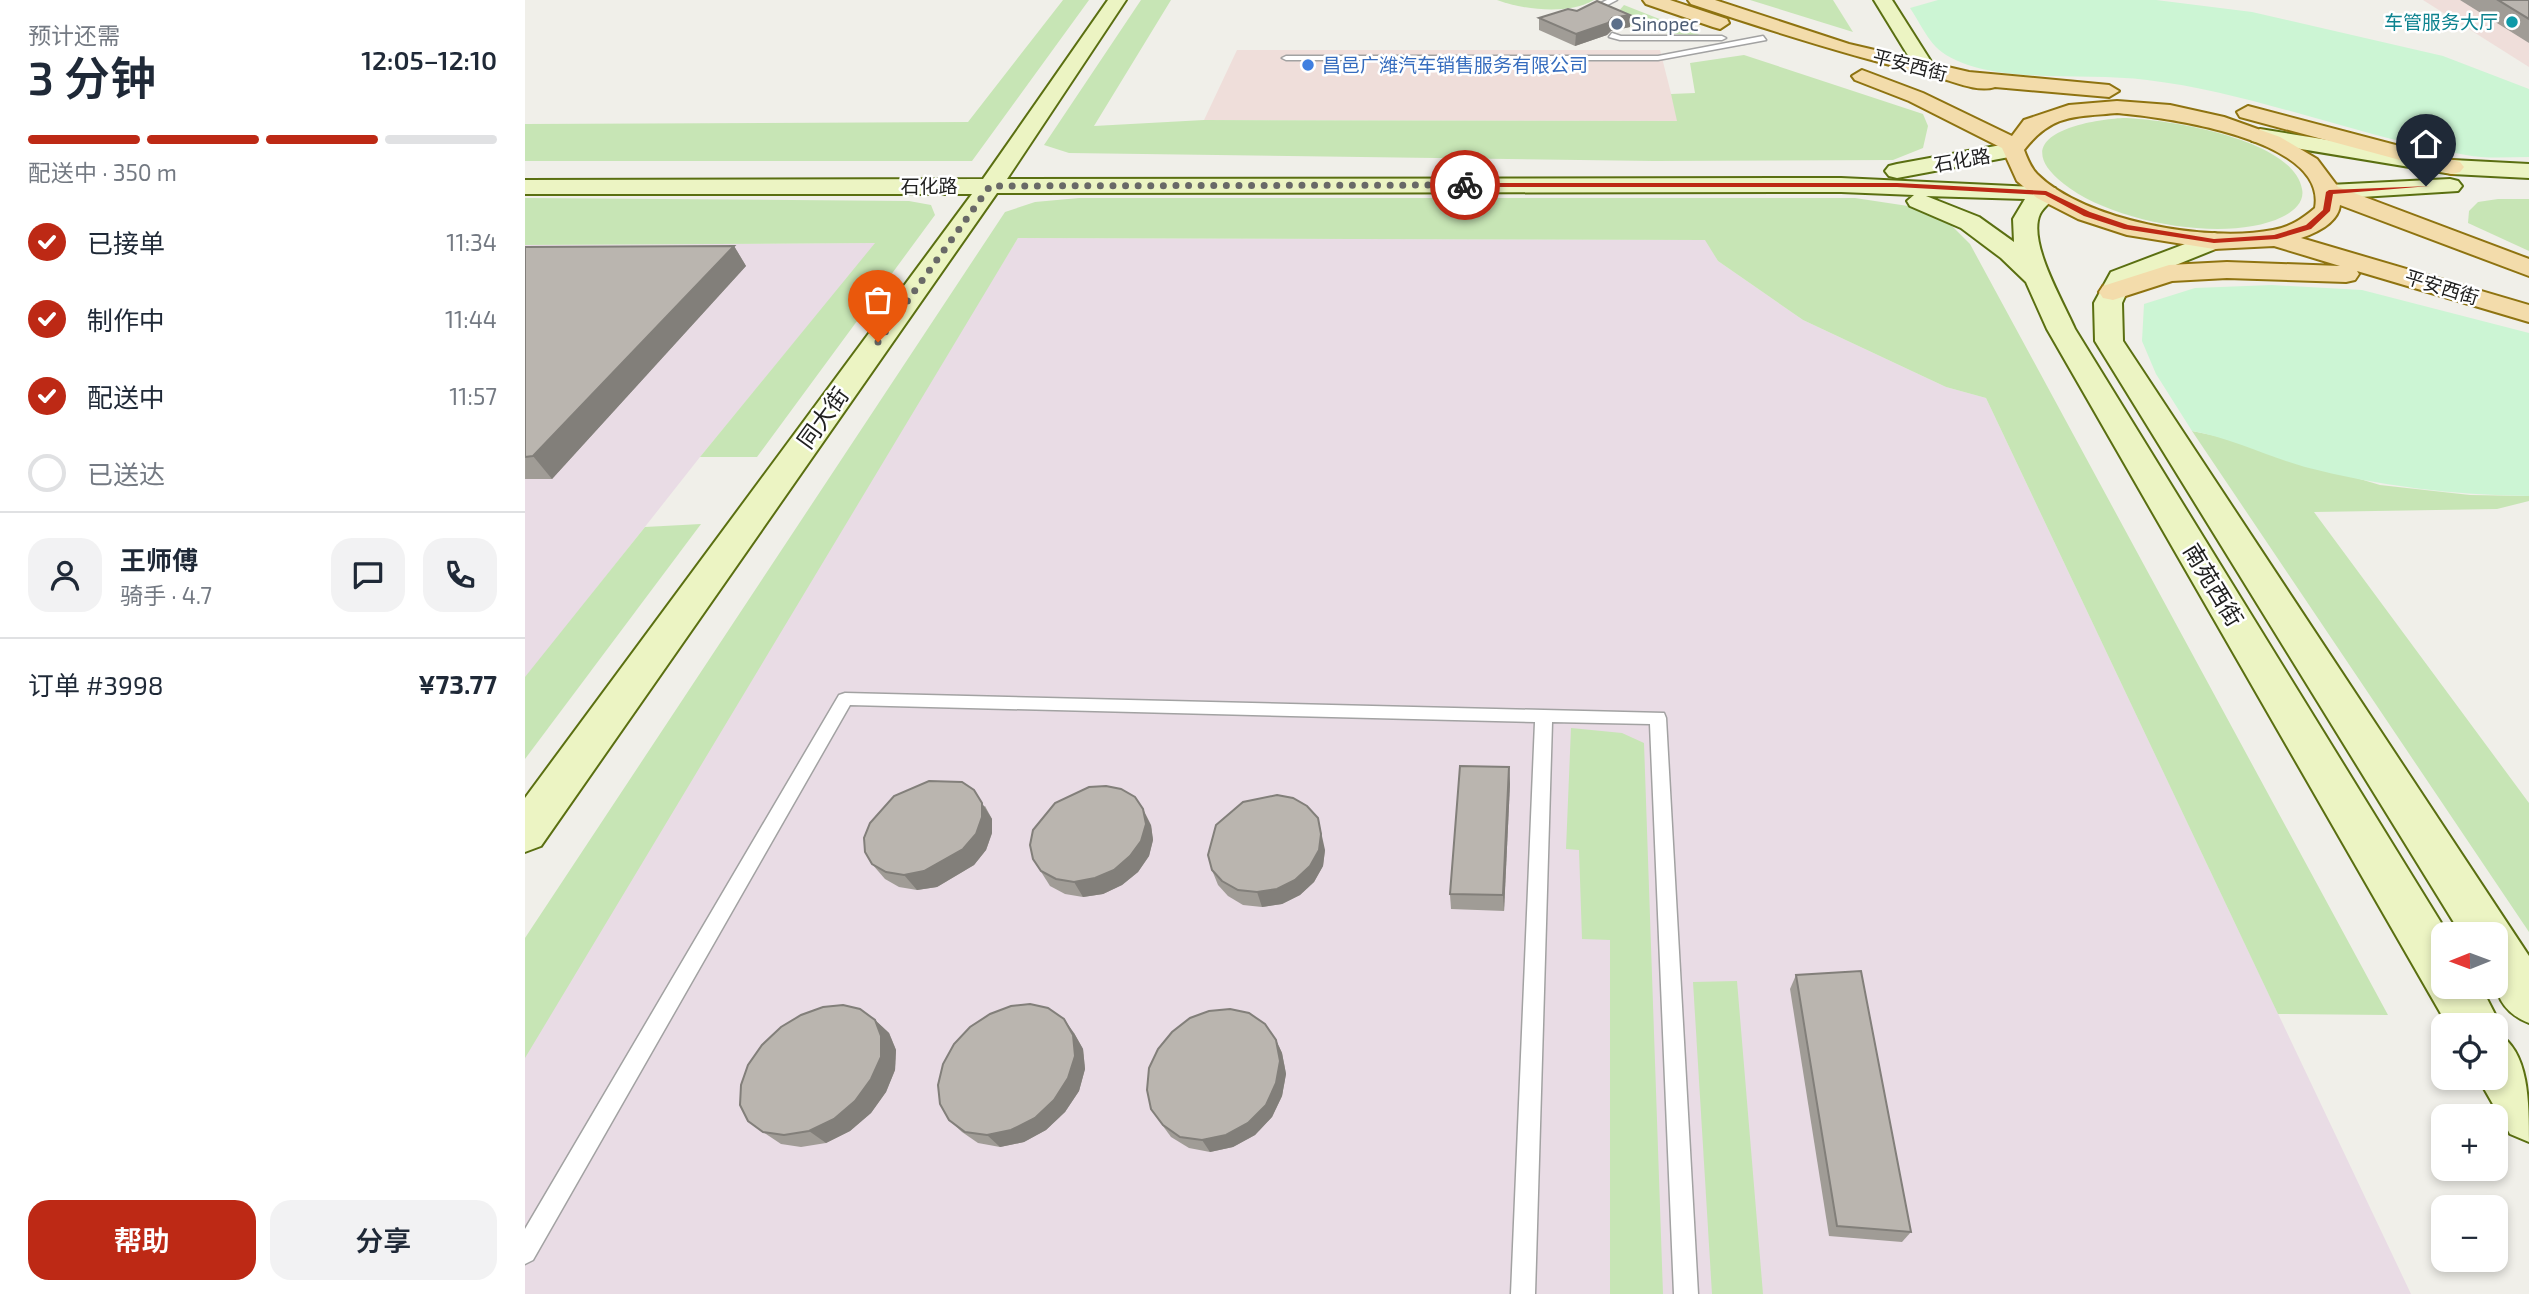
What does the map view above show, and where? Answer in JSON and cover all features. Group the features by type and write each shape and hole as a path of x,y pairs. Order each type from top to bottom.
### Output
{"main road":[{"name":"同大街","path":"525,833 994,179 1117,0"},
{"name":"平安西街","path":"1652,0 1763,38 1916,96 2013,148"},
{"name":"平安西街","path":"1697,0 1843,48 1927,71 2130,107"},
{"path":"1884,0 1927,71"},
{"path":"1962,78 2115,92 2217,106 2269,117 2452,167"},
{"path":"2329,192 2327,211 2308,227 2274,237 2214,241 2127,227 2087,214 2046,193 2025,176 2013,148 2025,128 2050,115 2086,108 2130,107 2174,112 2219,122 2260,136 2293,153 2309,166 2329,192 2529,268"},
{"path":"2260,136 2452,167 2529,171"},
{"name":"石化路","path":"525,187 994,179 1876,172 1906,170 2013,148"},
{"name":"石化路","path":"525,173 1841,185 2046,193"},
{"path":"1841,185 1901,196 1966,218 1993,237 2043,283"},
{"path":"2329,192 2473,185 2529,186"},
{"name":"南苑西街","path":"2046,193 2031,207 2025,224 2030,251 2061,329 2431,950"},
{"name":"平安西街","path":"2274,237 2529,314"},
{"path":"2113,292 2120,278 2214,241"},
{"path":"2113,292 2169,273 2227,270 2382,276 2450,289"},
{"name":"南苑西街","path":"2113,292 2108,303 2109,341 2479,922"},
{"path":"2508,967 2529,999"},
{"path":"2508,1080 2529,1115"}],"lane":[{"path":"1582,14 1613,0"},
{"path":"1612,35 1620,38 1763,38"},
{"path":"1286,58 1658,58 1763,38"},
{"path":"525,1252 845,699 1658,718 1686,1294"},
{"path":"1523,1294 1544,715"}],"shaded area":[{"path":"2423,0 2529,0 2529,67"},
{"path":"1237,50 1660,50 1678,121 1204,120"},
{"path":"1018,238 1706,240 1718,261 1803,320 1946,387 1986,398 2411,1294 525,1294 525,1034"},
{"path":"876,243 700,457 525,679 525,245"}],"green space":[{"path":"1063,0 1089,0 972,161 525,161 525,124 968,122"},
{"path":"1141,0 1171,0 1094,126 1204,120 1677,121 1671,94 1695,93 1690,63 1744,55 1923,114 1928,126 1923,148 1893,160 1654,161 1069,153 1044,145"},
{"path":"1497,0 1594,0 1572,8 1546,9"},
{"path":"1750,0 1833,0 1853,32"},
{"path":"1938,0 2156,0 2252,12 2443,56 2529,89 2529,157 2481,157 2425,147 2188,86 2126,78 2010,74 1968,65 1939,49 1927,36 1910,8"},
{"path":"1624,5 1705,37 1646,31 1612,19"},
{"path":"2123,118 2196,127 2252,144 2276,157 2293,171 2302,189 2302,198 2286,215 2259,225 2231,229 2170,225 2110,209 2064,184 2048,167 2042,154 2046,143 2057,134 2090,122"},
{"path":"525,198 909,201 931,205 935,215 757,457 700,457 875,243 525,245"},
{"path":"1079,198 1855,198 1908,206 1945,219 1970,244 2388,1015 2278,1014 1986,398 1946,387 1803,320 1718,261 1705,240 1018,238 525,1058 525,938 1005,212 1035,202"},
{"path":"2529,199 2529,251 2468,223 2469,211 2478,202"},
{"path":"2272,285 2362,290 2529,333 2529,496 2472,494 2360,479 2305,467 2221,438 2192,431 2156,374 2142,341 2144,304 2195,288"},
{"path":"2192,431 2380,485 2470,495 2529,496 2529,501 2497,509 2314,512 2529,803 2529,932"},
{"path":"701,524 525,759 525,677 645,527"},
{"path":"1571,728 1622,733 1644,743 1663,1294 1610,1294 1610,940 1582,939 1579,850 1566,849"},
{"path":"1737,981 1763,1294 1712,1294 1693,982"}],"building":[{"path":"2498,0 2529,0 2529,19"},
{"path":"1597,1 1630,15 1612,18 1608,23 1576,34 1539,18 1568,9 1577,11"},
{"path":"734,246 533,456 525,457 525,247"},
{"path":"1460,766 1509,767 1503,895 1450,894"},
{"path":"929,781 962,782 974,790 982,803 982,817 976,834 963,849 924,871 904,875 886,872 872,864 865,852 864,838 870,823 894,796"},
{"path":"1089,787 1121,789 1135,797 1143,809 1146,824 1141,841 1130,856 1114,870 1095,878 1074,882 1056,879 1041,871 1033,859 1030,845 1033,830 1055,803"},
{"path":"1277,795 1293,798 1307,806 1318,818 1321,834 1319,850 1310,866 1295,880 1277,889 1257,892 1238,890 1222,881 1212,870 1208,855 1216,825 1243,802"},
{"path":"1861,971 1911,1232 1837,1226 1796,975"},
{"path":"1030,1004 1048,1008 1064,1019 1073,1035 1075,1056 1068,1078 1054,1100 1035,1118 1011,1130 987,1135 965,1132 949,1120 940,1104 938,1085 943,1064 954,1044 970,1027 990,1014 1011,1006"},
{"path":"843,1005 860,1009 875,1020 881,1036 881,1057 871,1079 855,1101 834,1119 809,1131 784,1135 763,1132 748,1121 740,1105 741,1085 748,1065 762,1045 781,1027 801,1015 823,1007"},
{"path":"1230,1009 1249,1013 1265,1024 1276,1040 1280,1061 1276,1083 1266,1105 1248,1123 1226,1135 1202,1140 1180,1137 1163,1125 1151,1109 1147,1090 1149,1068 1158,1049 1172,1032 1190,1018 1209,1011"}],"way so far":[{"path":"878,342 990,186 1465,185"}],"place":[{"name":"车管服务大厅","path":"2512,22"},
{"name":"Sinopec","path":"1617,24"},
{"name":"昌邑广潍汽车销售服务有限公司","path":"1308,65"}],"route":[{"path":"1465,185 1897,185 1975,192 2046,193 2087,214 2127,227 2214,241 2246,241 2274,237 2308,227 2327,211 2329,192 2426,186"}]}
